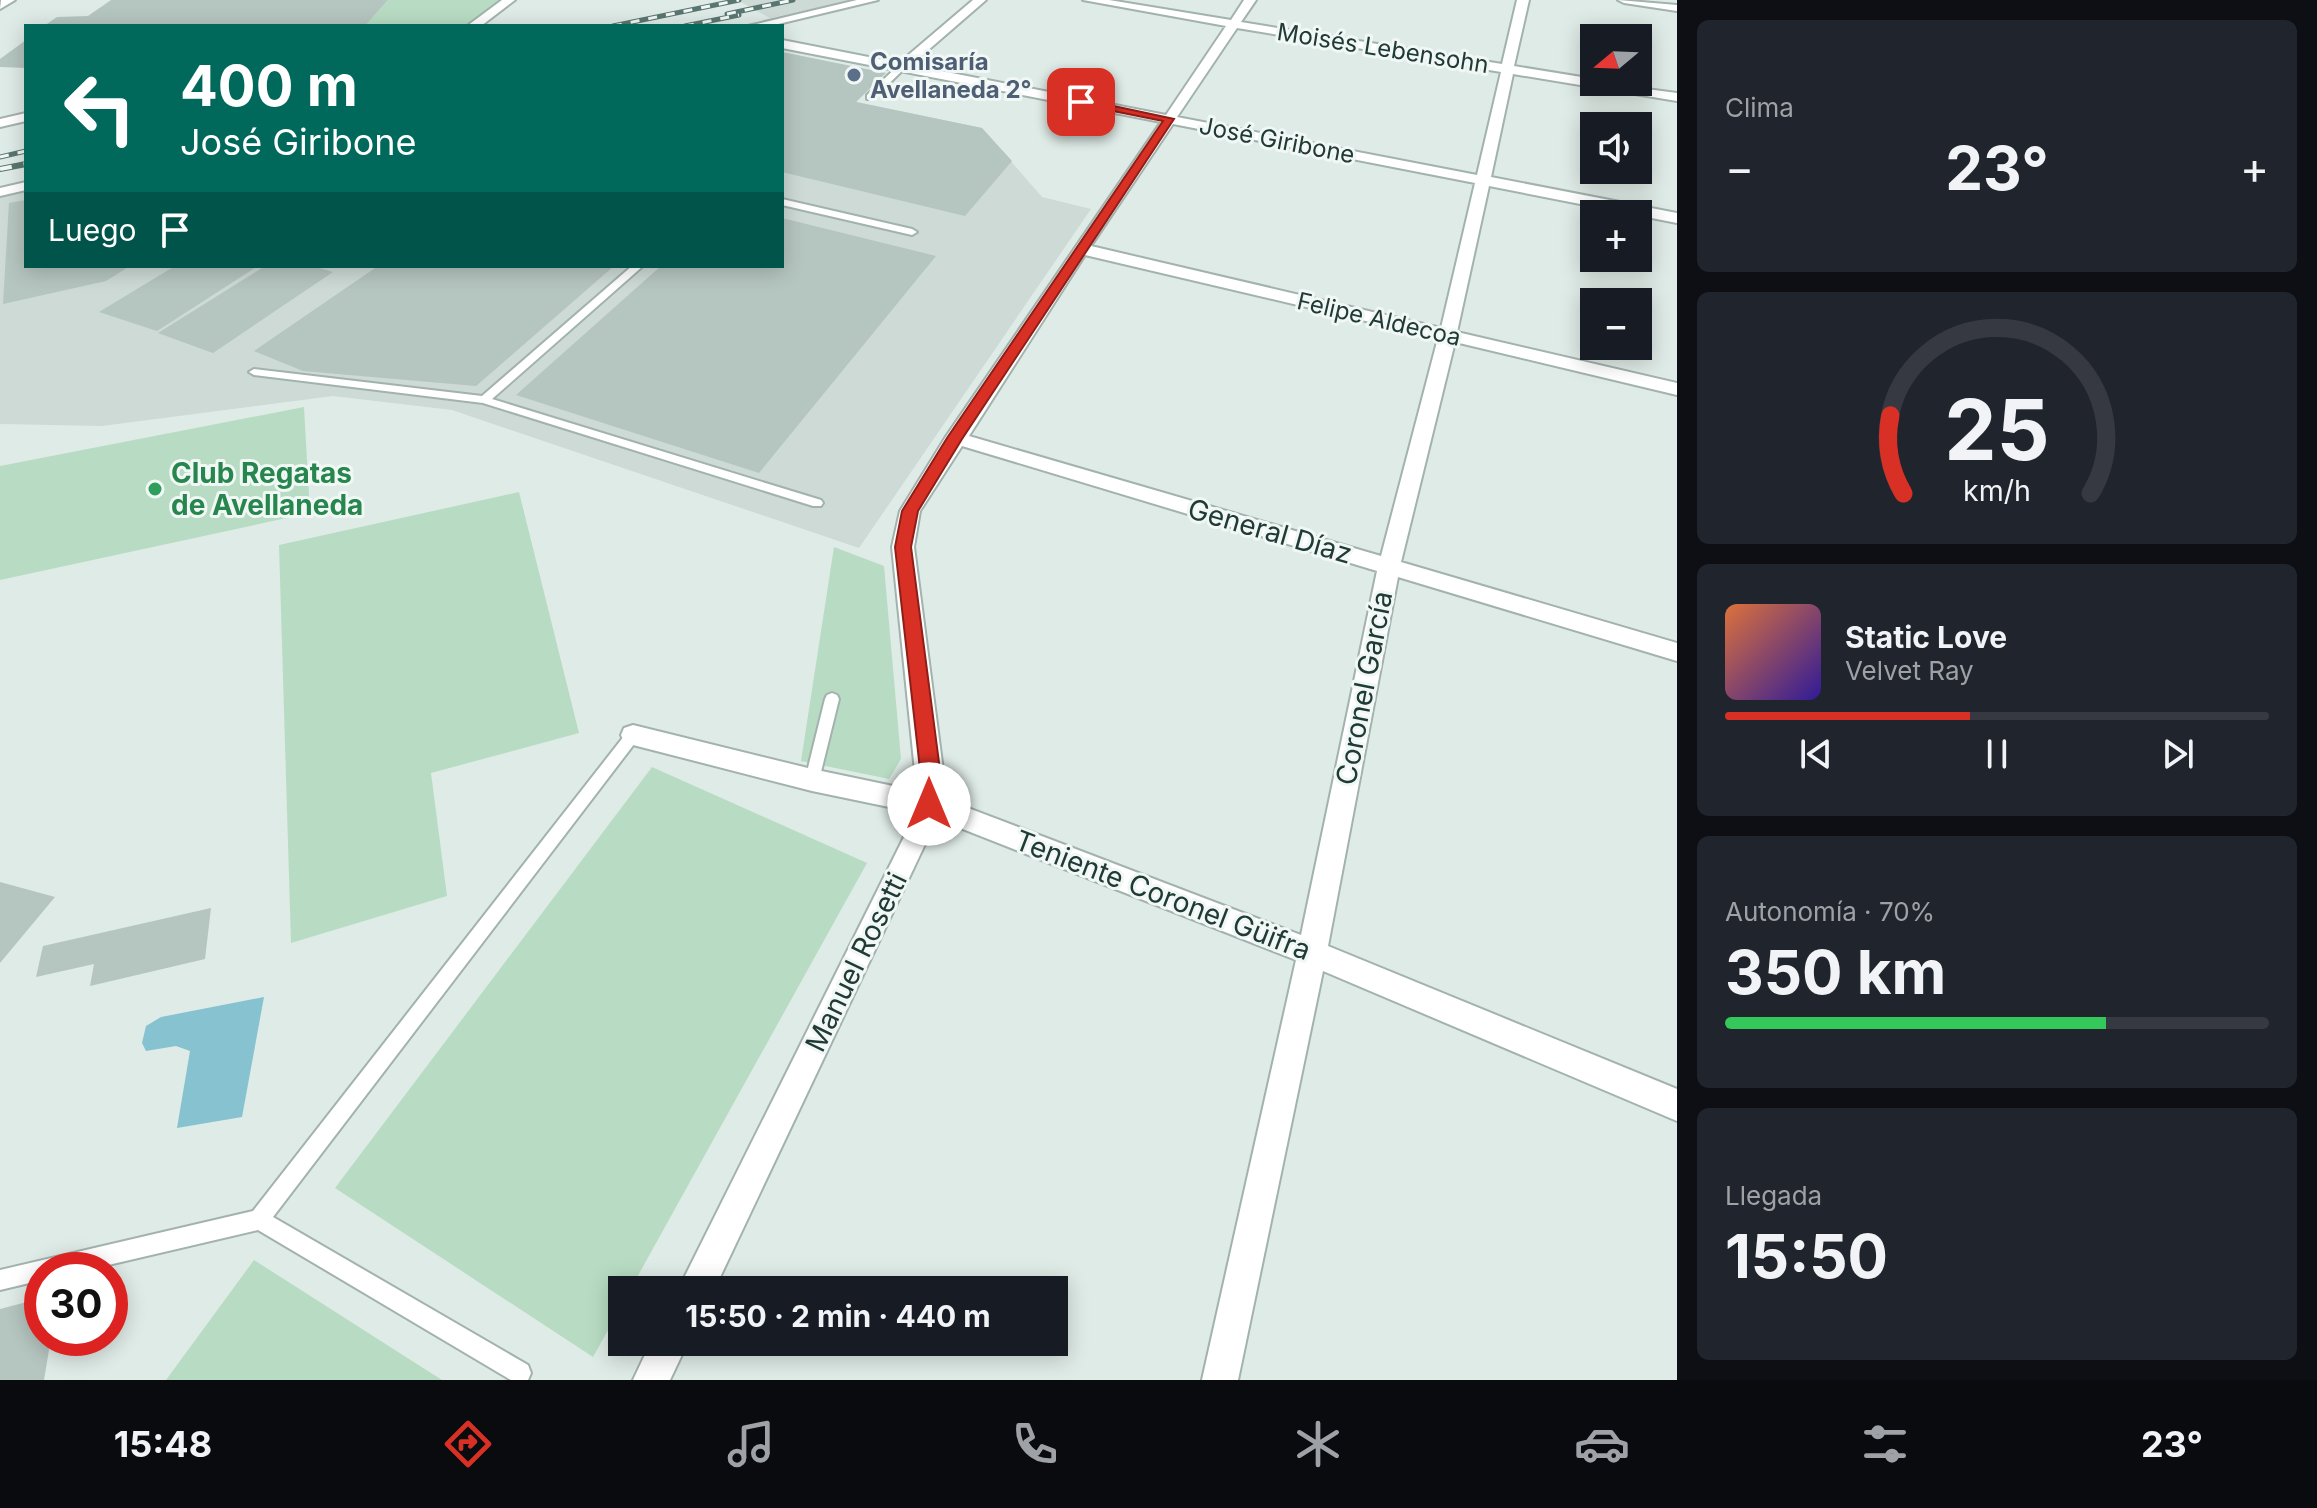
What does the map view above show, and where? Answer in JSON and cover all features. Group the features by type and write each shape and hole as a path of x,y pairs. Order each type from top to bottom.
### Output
{"street":[{"path":"0,6 9,0"},
{"path":"476,24 509,0"},
{"path":"763,24 872,0"},
{"path":"902,67 980,0"},
{"name":"Moisés Lebensohn","path":"1089,0 1677,97"},
{"path":"1234,24 1250,0"},
{"name":"Coronel García","path":"1220,1380 1312,953 1389,566 1448,335 1523,0"},
{"path":"1624,0 1677,8"},
{"name":"Manuel Rosetti","path":"703,1276 920,832 929,804 931,778 905,567 905,527 910,511 955,438 1234,24"},
{"name":"José Giribone","path":"784,44 1677,218"},
{"path":"0,123 24,117"},
{"path":"0,192 24,186"},
{"name":"Felipe Aldecoa","path":"1081,249 1677,389"},
{"name":"General Díaz","path":"955,438 1677,652"},
{"name":"Teniente Coronel Güifra","path":"633,735 812,780 929,804 1312,953 1677,1105"},
{"path":"651,1380 663,1356"}],"lane":[{"path":"870,97 902,67"},
{"path":"784,202 912,232"},
{"path":"484,400 636,268"},
{"path":"254,372 484,400 817,503"},
{"path":"812,780 832,699"},
{"path":"0,1280 259,1220 633,735"},
{"path":"259,1220 520,1373"}],"shaded area":[{"path":"737,0 854,0 770,18"},
{"path":"784,52 839,64 857,102 982,128 1042,197 1091,209 859,548 452,410 333,396 102,426 0,424 0,196 24,190 24,268 784,268"}],"green space":[{"path":"388,0 502,0 466,24 367,24"},
{"name":"Club Regatas de Avellaneda","path":"304,407 310,513 0,580 0,466"},
{"path":"519,492 579,733 431,773 447,896 291,943 279,545"},
{"path":"834,547 884,566 901,759 889,779 801,761"},
{"path":"652,767 867,863 638,1276 608,1276 608,1330 593,1357 335,1188"},
{"path":"254,1260 442,1380 166,1380"}],"water":[{"path":"264,997 242,1117 177,1128 190,1051 176,1046 146,1051 142,1043 146,1026 161,1017"}],"building":[{"path":"111,0 388,0 367,24 47,24 57,17 88,16"},
{"path":"24,41 24,68 0,67 0,59"},
{"path":"784,52 886,73 856,102 982,128 1012,161 965,216 784,172"},
{"path":"24,200 24,268 127,268 106,281 3,304 9,203"},
{"path":"784,218 936,256 759,473 516,395 659,268 784,268"},
{"path":"172,268 255,268 157,331 99,312"},
{"path":"262,268 320,268 333,272 213,353 158,333"},
{"path":"375,268 612,268 476,386 303,371 254,351"},
{"path":"0,882 55,897 0,963"},
{"path":"211,908 205,959 90,986 94,964 36,977 43,946"},
{"path":"24,1303 24,1356 48,1356 44,1380 0,1380 0,1309"}],"railway":[{"path":"623,24 739,0"},
{"path":"727,14 793,0"},
{"path":"695,24 739,15"},
{"path":"0,157 24,151"},
{"path":"0,169 24,164"}],"place":[{"name":"Comisaría Avellaneda 2°","path":"854,75"},
{"name":"Club Regatas de Avellaneda","path":"155,489"}],"route":[{"path":"929,804 931,778 903,547 910,511 955,438 1169,119 1081,102"}]}
